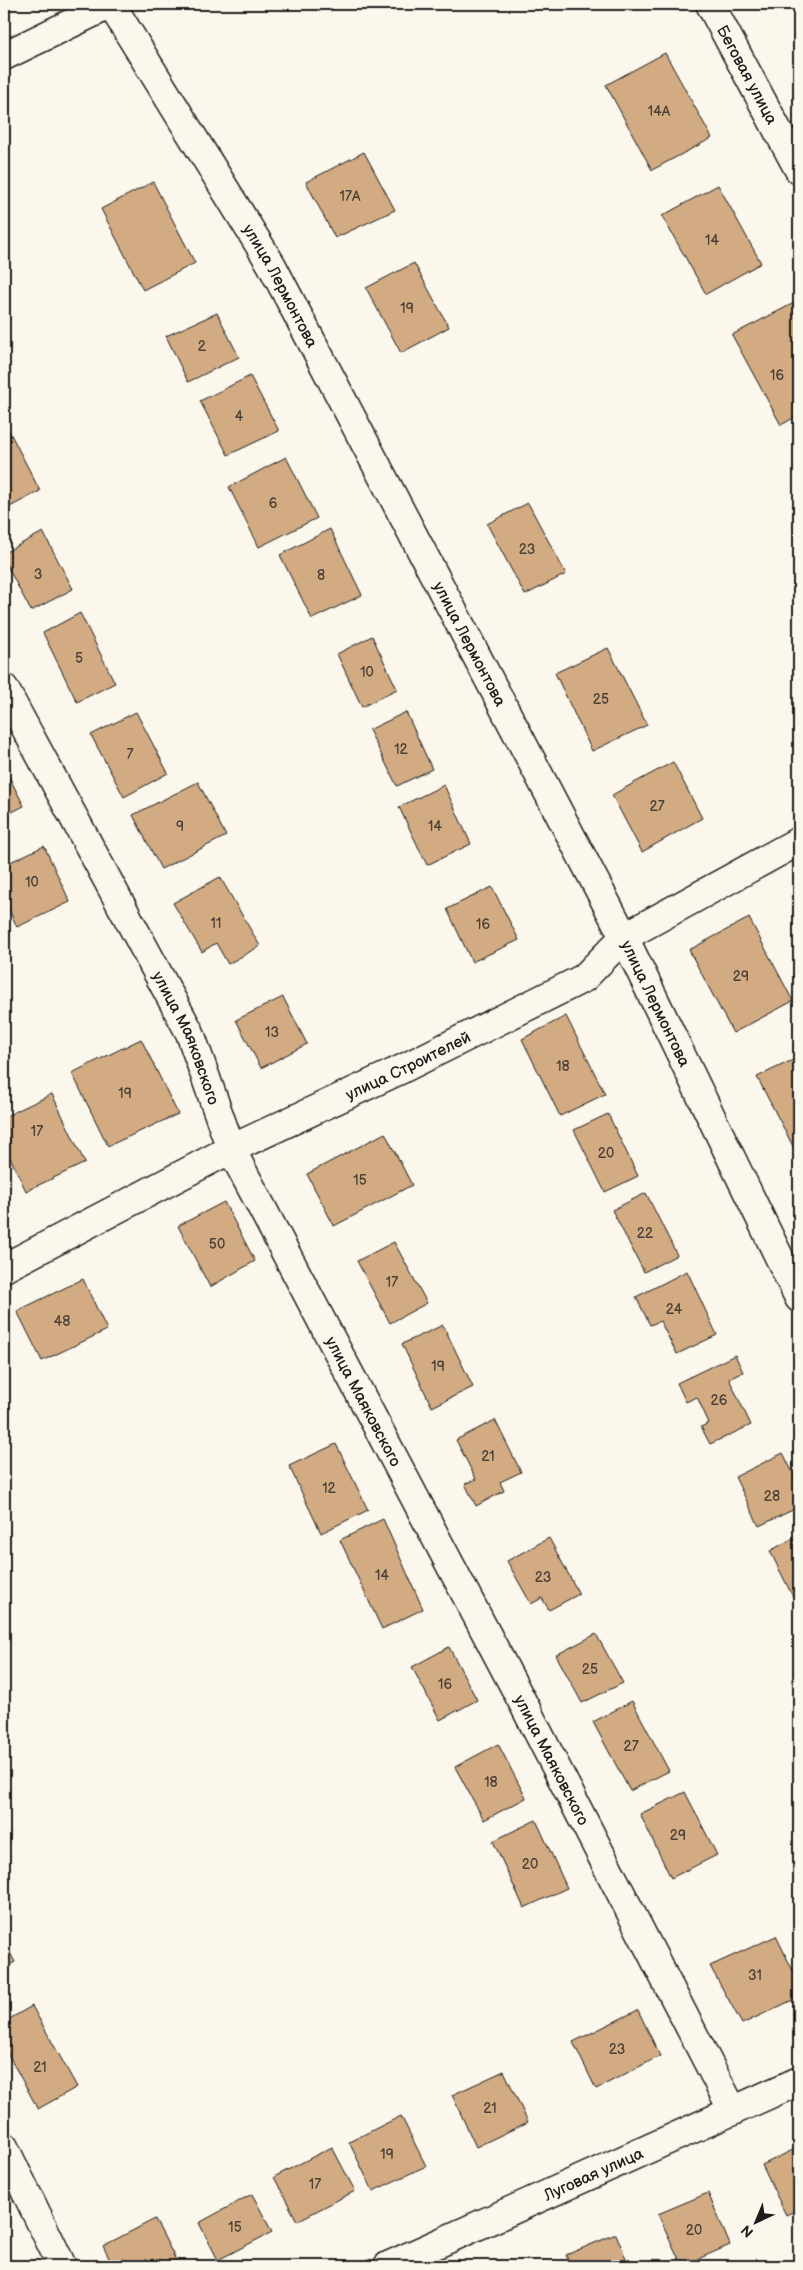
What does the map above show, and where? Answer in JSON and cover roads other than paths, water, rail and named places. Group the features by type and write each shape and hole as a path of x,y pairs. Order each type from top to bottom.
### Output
{"street":[{"path":"4,56 111,4"},
{"name":"улица Лермонтова","path":"111,4 271,264 624,937 799,1298"},
{"name":"Беговая улица","path":"710,4 799,170"},
{"name":"улица Маяковского","path":"4,688 190,1033 231,1149 519,1697 733,2111"},
{"name":"улица Строителей","path":"4,1268 231,1149 402,1069 584,978 624,937 799,841"},
{"name":"Луговая улица","path":"388,2266 799,2081"},
{"path":"4,2147 62,2266"}]}
